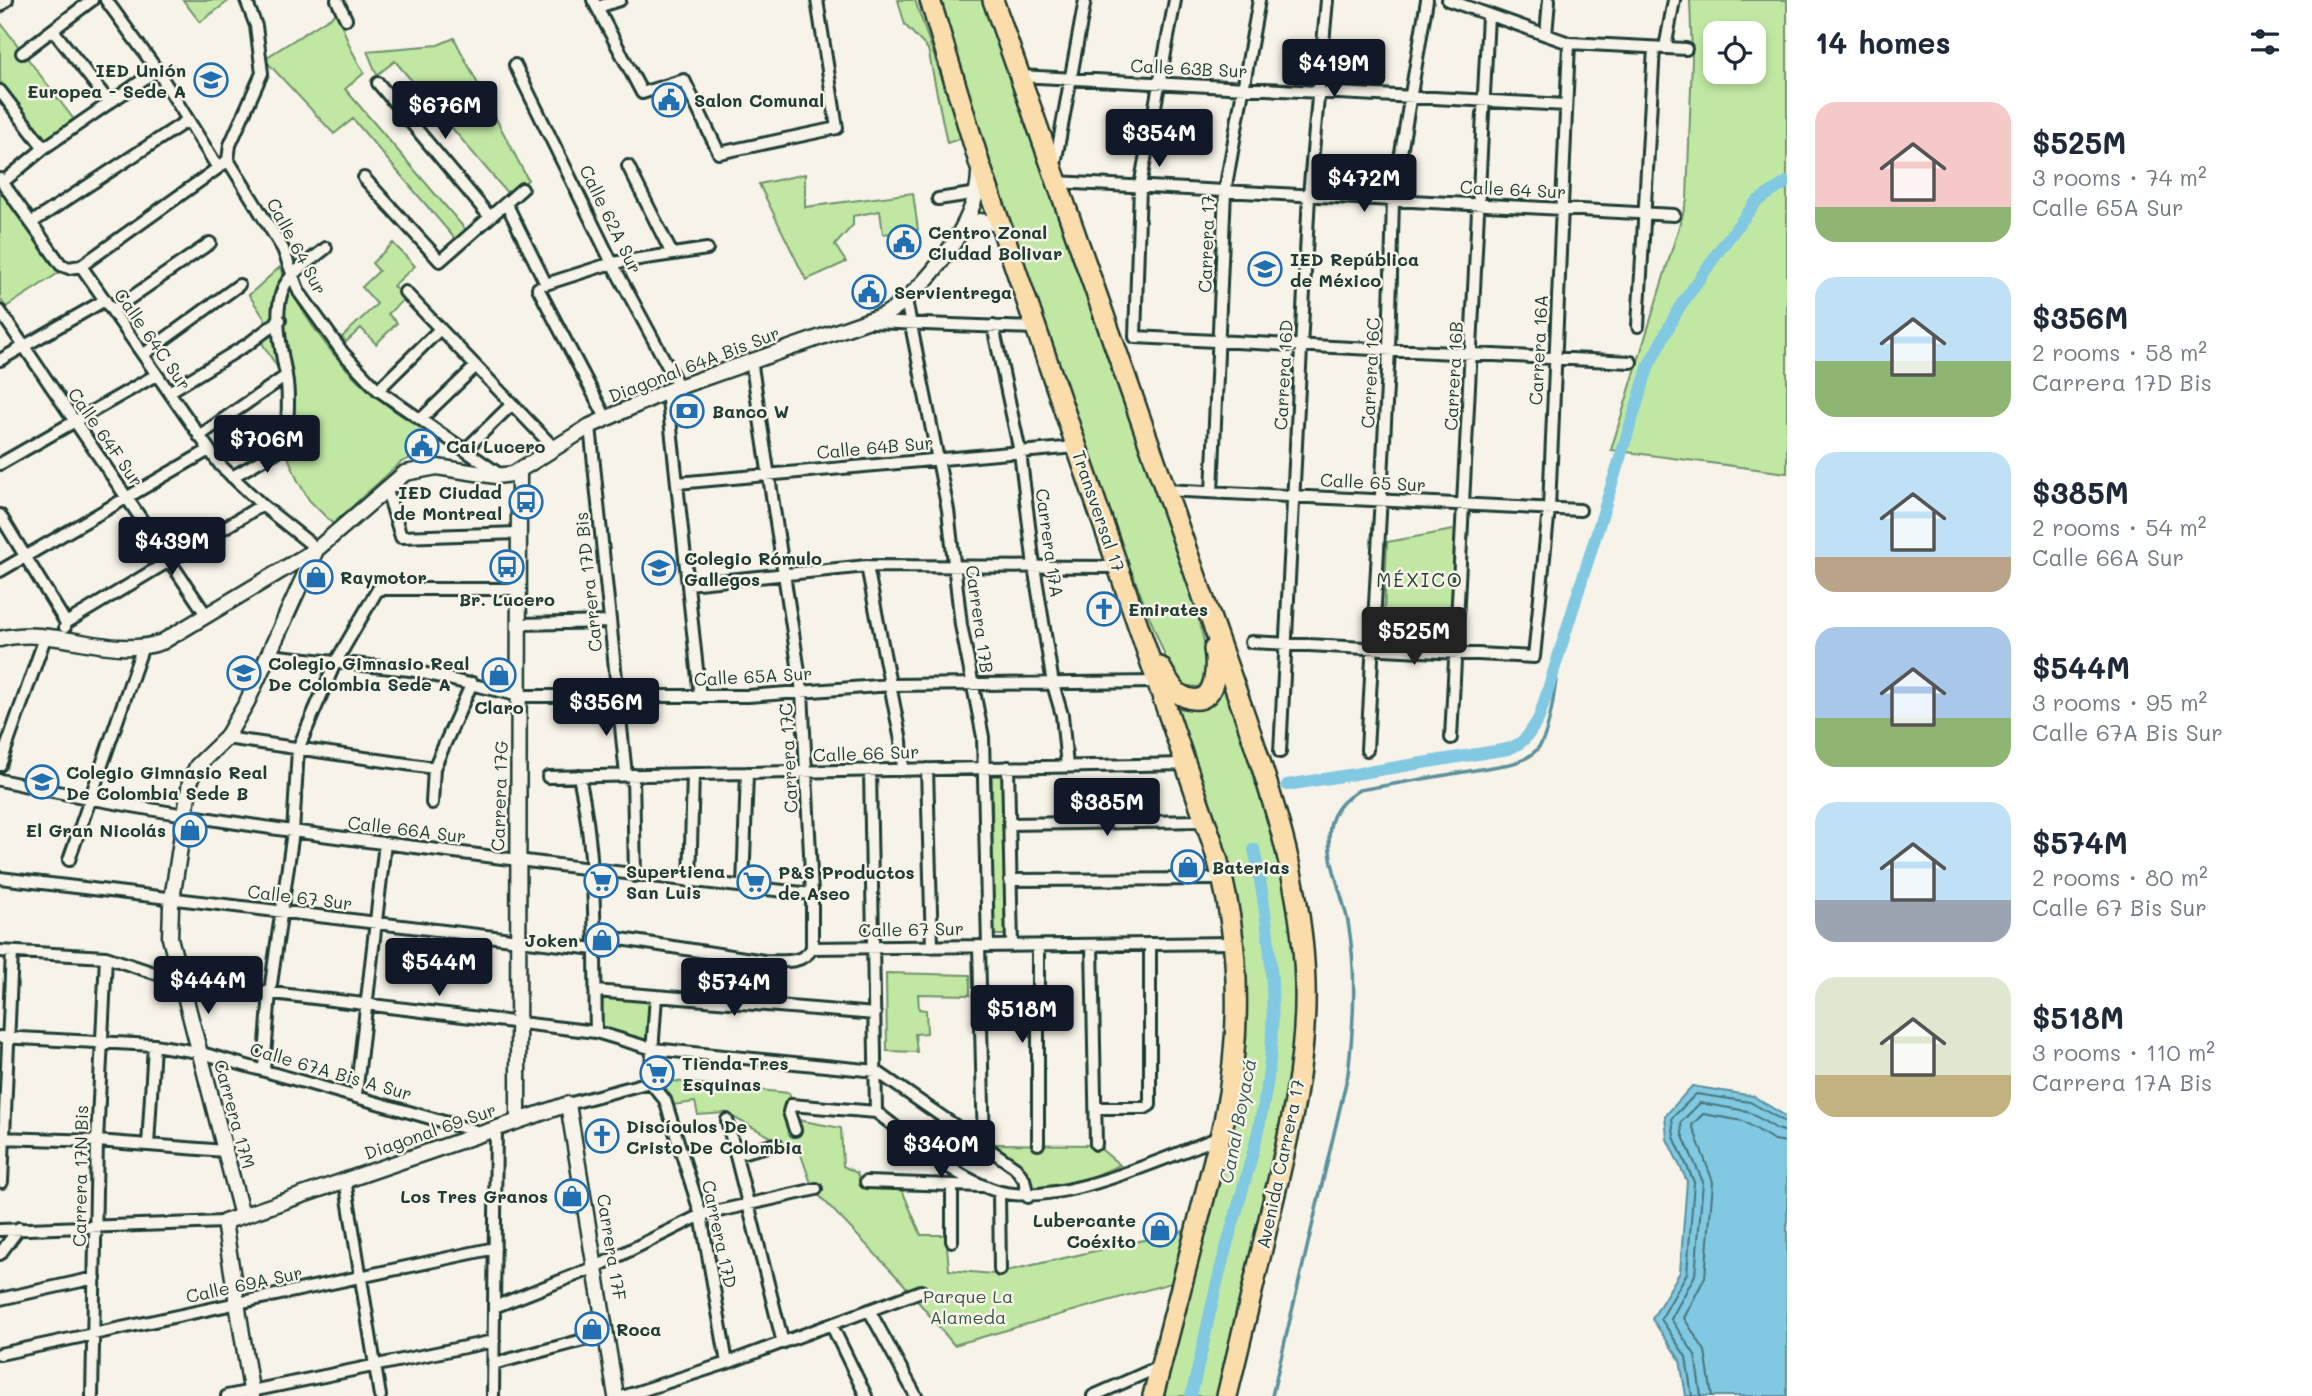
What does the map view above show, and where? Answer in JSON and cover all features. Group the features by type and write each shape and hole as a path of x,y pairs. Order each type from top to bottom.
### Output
{"highway":[{"name":"Transversal 17","path":"930,0 979,162 1205,821 1223,879 1234,943"},
{"path":"993,0 1209,615 1216,675 1209,693 1197,698 1178,693 1147,649"},
{"name":"Avenida Carrera 17","path":"1209,615 1273,798 1290,864 1302,929 1306,1012 1288,1141 1227,1396"},
{"path":"1153,1396 1220,1137 1235,1051 1234,943"}],"street":[{"path":"0,6 7,0"},
{"path":"22,53 92,0"},
{"path":"106,0 157,70 218,168"},
{"path":"157,70 2,180 63,267 81,266 228,160 230,145 262,74 256,26 246,0"},
{"path":"337,0 346,19"},
{"path":"621,0 596,3 642,93 684,80 719,153 837,128 817,0"},
{"path":"1001,23 1004,0"},
{"path":"1054,178 1085,0"},
{"path":"1175,0 1140,186 1135,337 1631,362"},
{"name":"Carrera 17","path":"1212,492 1225,191 1259,0"},
{"name":"Carrera 16D","path":"1280,752 1310,195 1327,0"},
{"name":"Carrera 16C","path":"1367,750 1389,350 1393,200 1427,0"},
{"path":"1448,0 1569,43 1686,49"},
{"path":"1546,35 1549,0"},
{"path":"1638,326 1659,48 1674,0"},
{"name":"Carrera 16B","path":"1451,738 1488,16"},
{"path":"53,30 109,102"},
{"name":"Carrera 16A","path":"1457,654 1534,657 1549,508 1569,43"},
{"name":"Calle 62A Sur","path":"515,65 673,389"},
{"name":"Calle 63B Sur","path":"1019,76 1566,105"},
{"path":"378,83 490,217"},
{"path":"0,91 44,148"},
{"path":"31,223 188,120"},
{"name":"Calle 64 Sur","path":"228,160 283,249 299,292 332,339 378,390 502,476"},
{"path":"906,300 957,236 978,193 979,162"},
{"path":"628,166 672,254"},
{"path":"364,178 440,261 522,189"},
{"name":"Calle 64 Sur","path":"1054,178 1140,186 1674,215"},
{"path":"938,199 978,193"},
{"path":"506,203 542,286 606,418"},
{"path":"957,236 980,221 1000,224"},
{"path":"113,310 210,243"},
{"path":"232,477 286,446 286,376 280,320 283,288 292,276 326,248"},
{"path":"542,286 612,263 706,249"},
{"name":"Calle 64C Sur","path":"81,266 209,450 232,477 262,505 317,549"},
{"path":"144,354 239,285"},
{"path":"405,292 555,449"},
{"path":"0,360 105,300"},
{"name":"Diagonal 64A Bis Sur","path":"502,476 519,471 606,418 751,360 869,321 906,300"},
{"name":"Carrera 17B","path":"906,300 938,459 971,684 984,737 984,1146"},
{"name":"Calle 64F Sur","path":"0,312 207,616"},
{"path":"169,392 280,320"},
{"path":"869,321 1036,328"},
{"name":"Carrera 17A","path":"993,326 1020,452 1034,566 1053,684 1062,715 1067,766"},
{"path":"378,390 440,329"},
{"name":"Carrera 17C","path":"751,360 802,691 812,948"},
{"path":"421,419 476,366"},
{"path":"0,464 156,374"},
{"path":"199,436 286,376"},
{"path":"673,389 677,483 700,696"},
{"path":"466,449 512,404"},
{"name":"Carrera 17D Bis","path":"590,426 618,698 630,775 635,876"},
{"name":"Calle 64B Sur","path":"677,483 1076,447"},
{"path":"0,571 209,450"},
{"path":"0,515 26,556 65,630 112,645 143,646 162,642 317,549 386,486 405,473 428,467 502,476"},
{"name":"Carrera 17G","path":"518,1121 516,860 521,696 519,471"},
{"path":"386,486 401,537 520,533"},
{"name":"Calle 65 Sur","path":"1164,490 1580,510"},
{"path":"0,639 46,635 65,630 262,505"},
{"name":"Carrera 17M","path":"242,1216 170,938 172,899 190,782 197,766 226,738 247,702 317,549"},
{"path":"688,584 867,566 1118,567"},
{"path":"867,566 901,741 903,770"},
{"path":"264,1070 270,991 293,832 298,748 335,663 378,589 520,589"},
{"path":"520,624 610,622"},
{"path":"0,765 46,635"},
{"path":"1251,642 1457,654"},
{"path":"69,860 143,646"},
{"name":"Calle 65A Sur","path":"269,655 410,670 521,696 618,698 891,685 1158,682"},
{"path":"432,803 434,768 472,683"},
{"path":"226,738 434,768"},
{"name":"Calle 66 Sur","path":"548,777 1186,764"},
{"path":"1009,767 1012,946"},
{"path":"927,769 932,947"},
{"path":"870,770 876,1112"},
{"path":"743,887 747,773"},
{"path":"690,881 693,774"},
{"path":"579,776 590,824 595,872 596,1032"},
{"name":"Calle 66A Sur","path":"0,780 90,800 293,832 595,872 812,894"},
{"path":"1009,824 1205,821"},
{"path":"356,1095 385,843"},
{"name":"Calle 67 Sur","path":"0,878 281,914 595,949"},
{"path":"1010,880 1223,879"},
{"name":"Calle 67 Sur","path":"595,935 764,961 802,959 812,948 1234,943"},
{"path":"1097,1108 1148,1107 1150,944"},
{"path":"1092,945 1096,1144"},
{"path":"1038,946 1038,1143"},
{"path":"0,951 106,957 181,982 596,1032 653,1049 876,1071 1021,1173 1028,1197"},
{"path":"2,1182 5,1037 12,952"},
{"name":"Carrera 17N Bis","path":"92,1396 97,1141 106,957"},
{"path":"595,991 875,1014"},
{"path":"650,1082 656,996"},
{"name":"Calle 67A Bis A Sur","path":"5,1037 154,1045 198,1052 490,1131"},
{"path":"148,1145 154,1045"},
{"name":"Diagonal 69 Sur","path":"224,1222 568,1104 650,1082"},
{"name":"Carrera 17D","path":"650,1082 665,1100 701,1215 727,1363"},
{"name":"Carrera 17F","path":"568,1104 597,1266 616,1396"},
{"path":"795,1130 789,1112 791,1105 876,1112 947,1165 984,1186 999,1192 1028,1197 1075,1189 1220,1137"},
{"path":"727,1120 783,1343"},
{"path":"490,1131 495,1248 493,1396"},
{"path":"947,1165 966,1133"},
{"path":"3,1138 97,1141 225,1151"},
{"path":"737,1154 776,1144"},
{"path":"345,1180 380,1396"},
{"path":"866,1182 984,1186"},
{"path":"952,1185 952,1241"},
{"path":"494,1307 597,1266 701,1215 816,1189"},
{"path":"999,1192 1000,1270"},
{"path":"0,1230 224,1222 252,1393"},
{"path":"0,1254 19,1228"},
{"name":"Calle 69A Sur","path":"0,1354 495,1248"},
{"path":"0,1299 96,1278"},
{"path":"625,1396 832,1326 921,1291"},
{"path":"869,1310 916,1396"},
{"path":"832,1326 866,1396"},
{"path":"493,1364 606,1334"},
{"path":"227,1396 252,1393 494,1341"},
{"path":"1093,1396 1161,1366"}],"green space":[{"path":"183,0 230,0 200,22"},
{"path":"898,0 915,0 962,138 947,143 928,49 905,25"},
{"path":"937,0 984,0 1191,584 1208,660 1204,683 1199,687 1179,685 1169,666 1102,497 1004,210"},
{"path":"1690,0 1787,0 1787,473 1611,450 1687,200 1692,58"},
{"path":"337,13 364,73 345,89 466,230 456,240 353,119 334,134 264,59"},
{"path":"0,22 75,121 46,142 0,81"},
{"path":"454,38 528,180 508,194 395,61 377,75 367,51 438,45"},
{"path":"805,174 805,207 913,193 918,230 883,234 880,211 853,216 853,225 835,245 846,262 806,280 759,184"},
{"path":"0,186 60,272 6,307 0,299"},
{"path":"393,243 415,266 393,286 405,298 388,314 397,323 376,344 361,328 346,342 342,337 377,304 362,287 379,271 372,263"},
{"path":"280,267 300,306 339,361 394,410 438,437 434,460 413,457 401,462 333,524 309,500 297,479 289,459 284,378 257,335 270,327 249,295"},
{"path":"1459,529 1454,645 1383,642 1387,542"},
{"path":"1227,684 1290,895 1296,965 1295,1027 1289,1090 1278,1152 1219,1396 1163,1396 1184,1307 1244,961 1227,865 1177,708 1207,706"},
{"path":"992,776 1004,776 1006,935 993,935"},
{"path":"886,973 970,975 970,995 918,994 919,1009 926,1010 927,1033 915,1034 917,1052 887,1051"},
{"path":"603,998 651,1002 648,1043 601,1027"},
{"name":"Parque La Alameda","path":"663,1080 789,1093 798,1120 841,1128 843,1166 857,1173 861,1185 902,1190 921,1235 946,1235 949,1270 993,1274 1184,1231 1171,1283 954,1345 902,1282 813,1189 800,1152 725,1113 698,1115 695,1102 673,1105"},
{"path":"991,1144 1096,1145 1120,1165 1076,1184 1033,1189 1019,1165"}],"water":[{"path":"1692,1086 1753,1096 1787,1117 1787,1396 1686,1396 1680,1360 1652,1319 1680,1272 1687,1181 1667,1139 1665,1116"}],"waterway":[{"path":"1287,785 1508,749 1526,737 1539,718 1649,365 1679,308 1721,248 1756,202 1787,182"},
{"path":"1272,1396 1348,1074 1354,998 1353,960 1348,922 1330,850 1330,827 1334,815 1340,805 1359,790 1510,764 1532,755 1541,744 1549,722 1562,639"},
{"name":"Canal Boyacá","path":"1191,1396 1221,1267 1255,1145 1269,1070 1272,987 1264,904 1254,849"}],"place":[{"name":"IED Unión Europea - Sede A","path":"211,80"},
{"name":"Salon Comunal","path":"669,100"},
{"name":"Centro Zonal Ciudad Bolivar","path":"904,242"},
{"name":"IED República de México","path":"1265,269"},
{"name":"Servientrega","path":"869,292"},
{"name":"Banco W","path":"687,411"},
{"name":"Cai Lucero","path":"422,446"},
{"name":"IED Ciudad de Montreal","path":"526,502"},
{"name":"Br. Lucero","path":"507,567"},
{"name":"Colegio Rómulo Gallegos","path":"659,568"},
{"name":"Raymotor","path":"316,577"},
{"name":"Emirates","path":"1104,609"},
{"name":"Colegio Gimnasio Real De Colombia Sede A","path":"244,673"},
{"name":"Claro","path":"499,675"},
{"name":"Colegio Gimnasio Real De Colombia Sede B","path":"42,782"},
{"name":"El Gran Nicolás","path":"190,830"},
{"name":"Baterias","path":"1188,867"},
{"name":"Supertiena San Luis","path":"601,881"},
{"name":"P&S Productos de Aseo","path":"754,882"},
{"name":"Joken","path":"602,940"},
{"name":"Tienda Tres Esquinas","path":"657,1073"},
{"name":"Discíoulos De Cristo De Colombia","path":"602,1136"},
{"name":"Los Tres Granos","path":"572,1196"},
{"name":"Lubercante Coéxito","path":"1160,1230"},
{"name":"Roca","path":"592,1329"}],"district":[{"name":"MÉXICO","path":"1420,579"}]}
